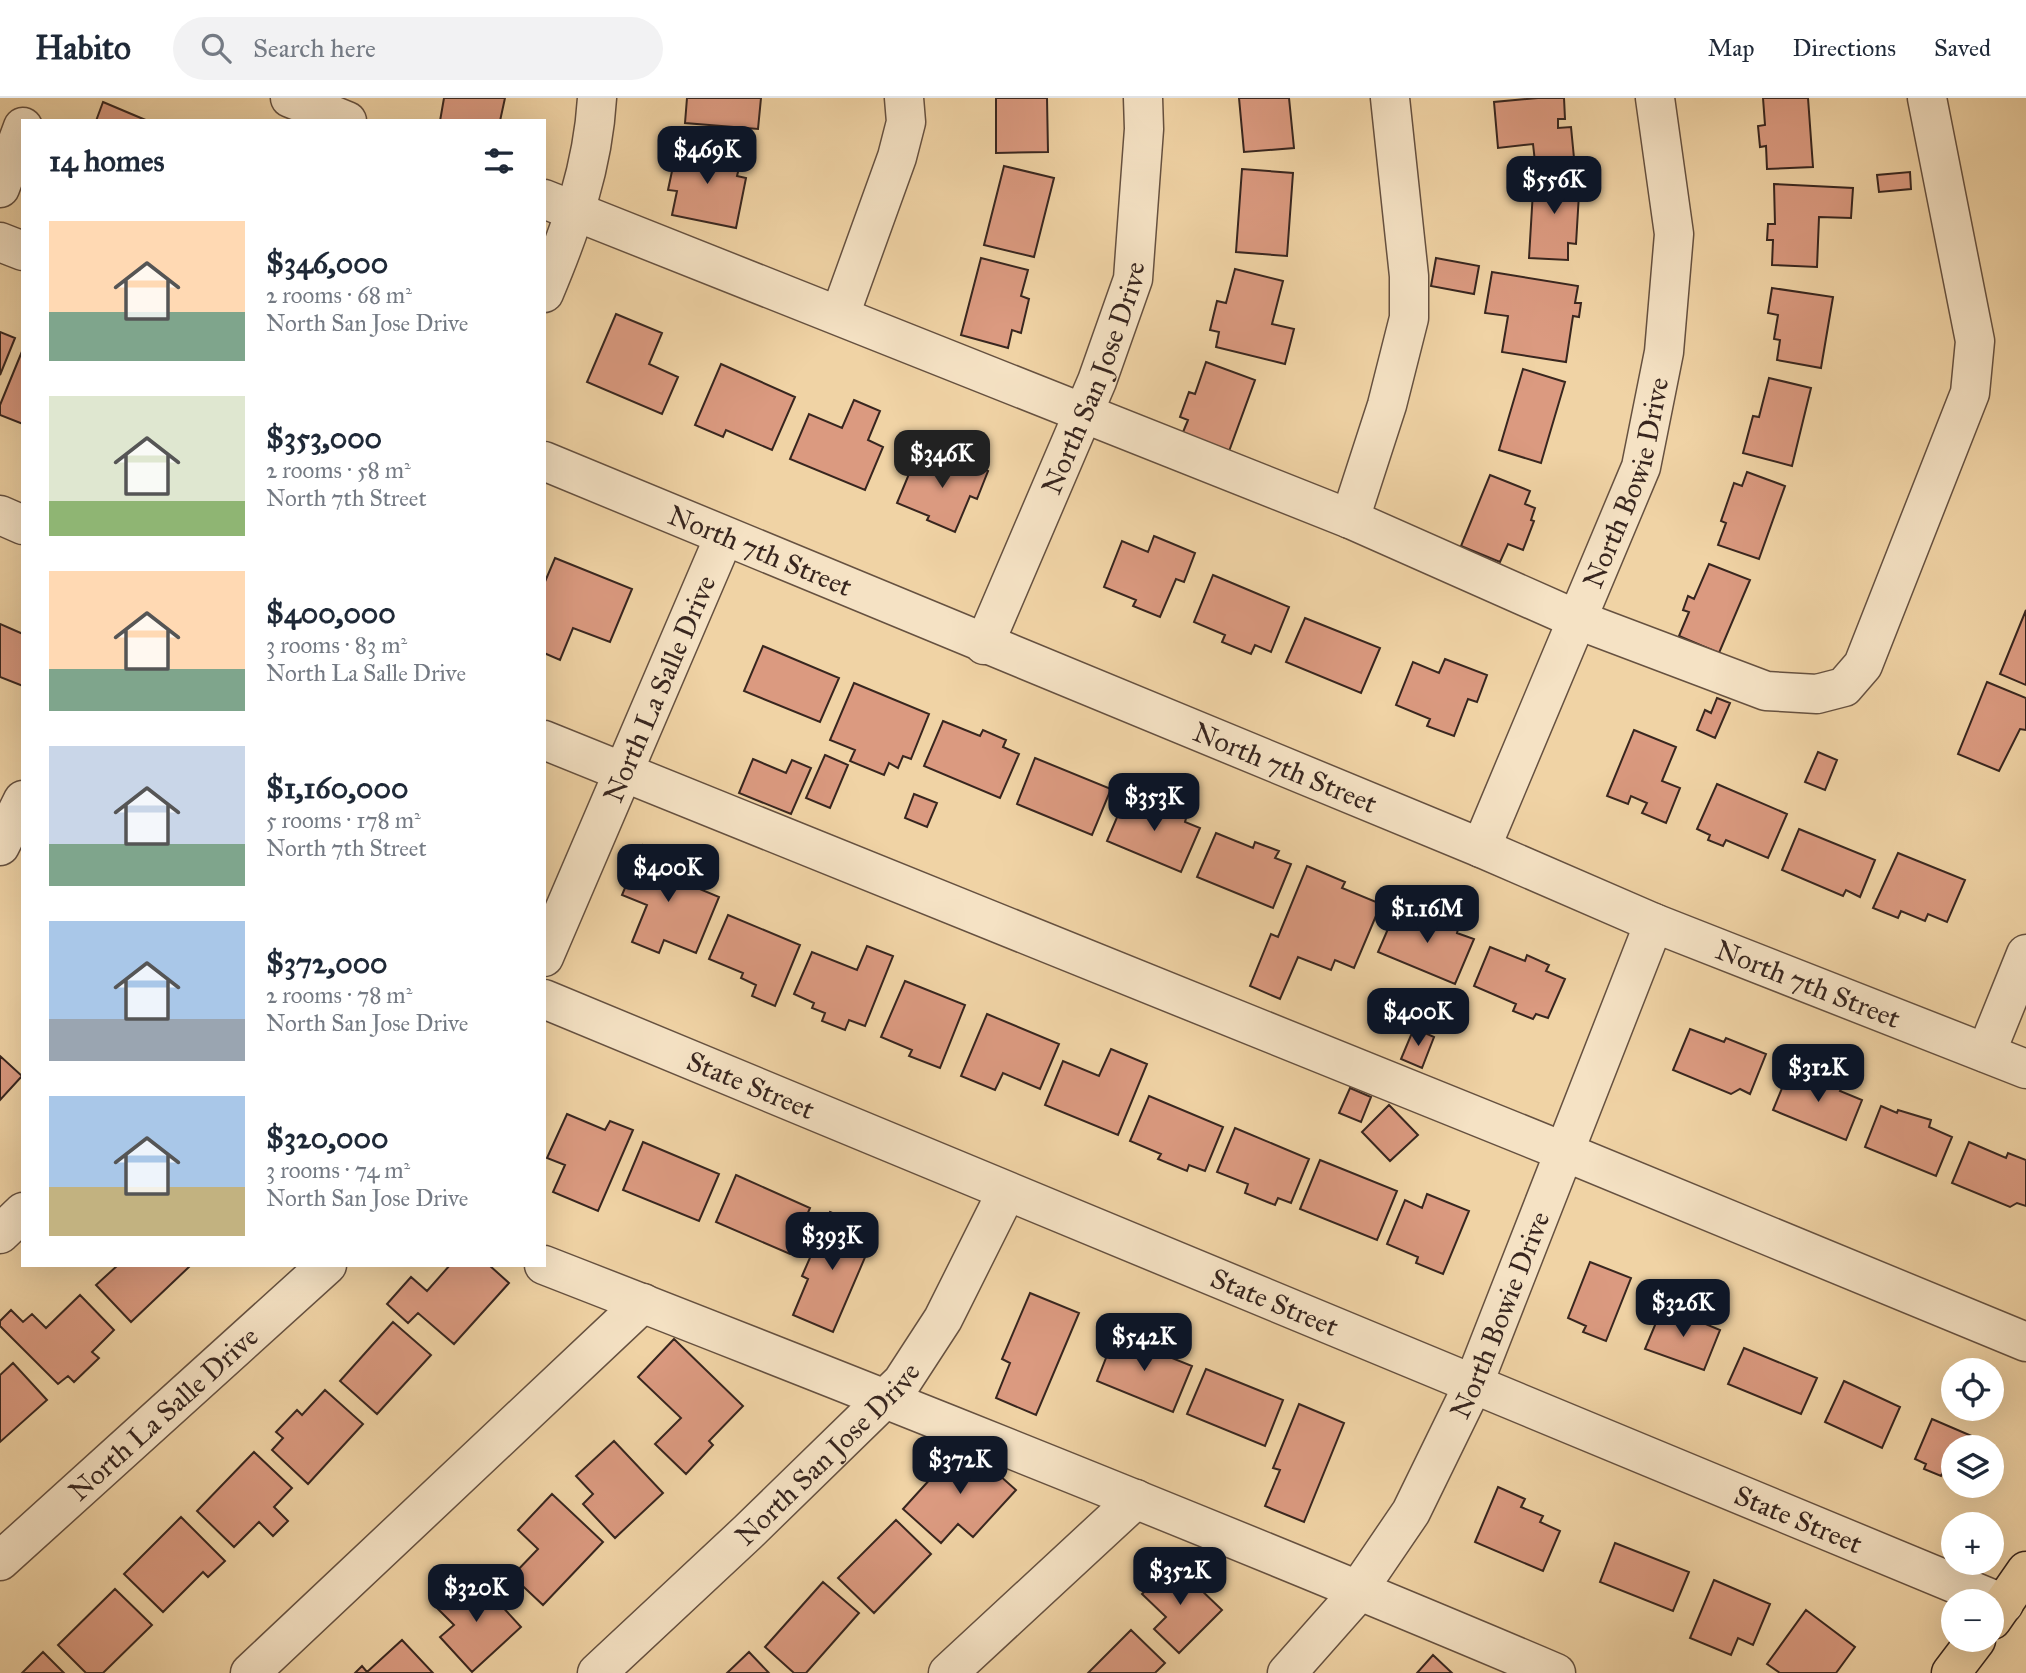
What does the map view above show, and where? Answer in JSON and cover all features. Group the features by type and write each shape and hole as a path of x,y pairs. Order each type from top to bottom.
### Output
{"main road":[{"path":"2004,1603 2026,1571"},
{"path":"1951,1673 1967,1652"}],"street":[{"path":"26,119 32,98"},
{"path":"290,98 342,119"},
{"path":"546,282 560,205 594,139 597,98"},
{"path":"840,315 897,157 906,122 904,98"},
{"name":"North San Jose Drive","path":"984,645 1084,412 1133,279 1144,129 1143,98"},
{"path":"1350,519 1387,405 1409,318 1409,276 1390,98"},
{"name":"North Bowie Drive","path":"1481,848 1641,467 1664,352 1674,234 1655,98"},
{"path":"560,205 1350,519 1577,621 1766,691 1817,694 1843,687 1863,665 1970,393 1975,341 1927,98"},
{"path":"0,188 21,132"},
{"path":"0,242 21,250"},
{"name":"North 7th Street","path":"546,462 1481,848 1654,923 2026,1069"},
{"path":"0,515 21,524"},
{"name":"North La Salle Drive","path":"546,952 724,537"},
{"path":"546,741 1565,1152 2026,1342"},
{"path":"0,785 21,793"},
{"path":"0,846 21,804"},
{"name":"North Bowie Drive","path":"1287,1673 1359,1589 1411,1512 1474,1385 1654,923"},
{"path":"1986,1053 2026,954"},
{"name":"State Street","path":"546,1000 1474,1385 1945,1589"},
{"name":"North San Jose Drive","path":"597,1673 748,1532 902,1382 943,1319 1006,1193"},
{"path":"0,1234 21,1214"},
{"path":"546,1266 886,1397 1359,1589 1556,1673"},
{"name":"North La Salle Drive","path":"0,1561 325,1267"},
{"path":"250,1673 643,1303"},
{"path":"947,1673 1136,1499"}],"building":[{"path":"444,98 505,98 500,119 440,119"},
{"path":"687,98 761,98 758,129 685,123"},
{"path":"996,98 1047,98 1048,152 996,153"},
{"path":"1239,98 1289,98 1294,148 1244,152"},
{"path":"1564,98 1565,119 1558,119 1558,128 1571,127 1574,158 1535,162 1533,144 1498,148 1494,102"},
{"path":"1763,98 1808,98 1813,167 1767,169 1766,146 1760,147 1758,126 1765,125"},
{"path":"103,102 143,119 97,119"},
{"path":"678,143 721,151 720,156 741,160 737,176 746,178 736,228 672,215 677,191 668,190"},
{"path":"1004,166 1054,178 1034,257 984,245"},
{"path":"1242,169 1293,173 1287,256 1236,252"},
{"path":"1910,172 1911,189 1879,192 1877,175"},
{"path":"1534,174 1580,177 1576,244 1568,243 1568,260 1529,258"},
{"path":"1774,184 1853,188 1851,218 1819,217 1817,267 1772,265 1773,240 1767,240 1768,224 1775,224"},
{"path":"981,258 1028,270 1021,296 1029,299 1021,333 1012,330 1008,348 961,335"},
{"path":"1436,258 1479,266 1474,294 1431,286"},
{"path":"1235,269 1283,281 1272,324 1294,329 1285,364 1216,347 1219,332 1210,330 1217,301 1226,303"},
{"path":"1492,272 1578,286 1575,303 1581,303 1579,317 1573,316 1566,362 1502,352 1508,316 1485,313"},
{"path":"1772,288 1833,297 1821,368 1777,360 1780,340 1774,339 1778,315 1768,313"},
{"path":"616,314 662,333 649,364 678,377 662,414 587,382"},
{"path":"0,332 15,338 0,375"},
{"path":"21,354 21,423 0,415 0,405"},
{"path":"1206,362 1255,380 1228,454 1181,437 1188,420 1180,417 1189,392 1195,394"},
{"path":"721,364 795,397 772,450 726,430 723,437 695,425"},
{"path":"1523,369 1565,382 1541,463 1499,450"},
{"path":"1769,378 1811,388 1792,466 1743,453 1753,416 1759,417"},
{"path":"854,400 880,411 868,440 883,447 865,490 790,459 809,414 842,428"},
{"path":"948,454 988,471 977,499 970,496 955,532 927,520 929,516 897,503 916,457 942,467"},
{"path":"1747,472 1785,486 1759,559 1718,545 1726,523 1721,521 1734,483 1742,486"},
{"path":"1490,475 1530,491 1525,504 1535,508 1531,520 1534,521 1523,550 1508,544 1500,562 1461,546"},
{"path":"1154,536 1195,553 1184,582 1176,579 1160,617 1133,606 1136,600 1104,587 1122,541 1148,552"},
{"path":"555,558 632,589 610,642 573,628 560,660 546,654 546,579"},
{"path":"1709,564 1750,580 1719,653 1679,636 1689,612 1683,610 1688,596 1694,599"},
{"path":"1213,575 1289,607 1271,652 1255,645 1251,654 1222,642 1225,635 1194,622"},
{"path":"2026,610 2026,685 2000,674"},
{"path":"1305,618 1380,648 1361,693 1286,662"},
{"path":"0,624 21,633 21,685 0,677"},
{"path":"763,646 839,678 820,722 744,691"},
{"path":"1445,659 1487,675 1477,702 1468,699 1454,736 1427,726 1430,719 1396,705 1413,662 1439,673"},
{"path":"1987,682 2026,698 2026,730 2020,729 1999,771 1958,754"},
{"path":"854,683 929,714 911,759 903,756 898,768 889,763 884,775 850,761 855,750 830,740"},
{"path":"1717,698 1730,703 1715,738 1697,730 1705,710 1711,713"},
{"path":"943,721 980,736 983,730 1006,740 1003,747 1019,754 1000,798 924,766"},
{"path":"1634,730 1676,747 1662,781 1680,788 1666,823 1642,813 1647,803 1631,796 1628,804 1607,796"},
{"path":"1818,752 1837,760 1825,790 1805,782"},
{"path":"825,755 848,765 830,808 806,798"},
{"path":"1035,758 1111,789 1092,835 1017,804"},
{"path":"753,759 786,773 792,760 811,768 791,814 739,793"},
{"path":"1717,784 1787,814 1768,858 1726,840 1723,846 1708,840 1710,835 1697,829"},
{"path":"914,794 937,803 927,827 905,818"},
{"path":"1126,796 1161,811 1163,805 1187,815 1185,822 1200,828 1181,872 1107,841"},
{"path":"1799,829 1875,860 1860,897 1846,890 1843,896 1782,870"},
{"path":"1216,833 1253,848 1255,842 1279,851 1275,858 1291,864 1273,908 1197,877"},
{"path":"643,845 677,859 665,889 670,891 676,879 719,897 696,953 664,940 659,953 632,942 647,905 622,895"},
{"path":"1898,853 1965,880 1947,922 1928,914 1925,921 1901,911 1898,918 1873,908"},
{"path":"1307,866 1345,882 1342,888 1381,904 1354,968 1335,960 1331,970 1298,957 1280,999 1250,986 1271,934 1278,937"},
{"path":"1397,908 1434,923 1437,917 1459,926 1457,933 1474,939 1455,984 1378,952"},
{"path":"728,915 800,945 775,1006 752,996 756,985 741,978 743,973 709,959"},
{"path":"867,946 893,956 865,1026 849,1020 845,1030 822,1021 825,1013 812,1008 814,1003 794,994 812,952 857,970"},
{"path":"1490,947 1525,961 1527,955 1549,965 1546,971 1565,979 1548,1018 1536,1014 1533,1019 1513,1011 1516,1004 1474,986"},
{"path":"905,981 965,1005 940,1068 909,1056 912,1050 881,1037"},
{"path":"987,1014 1059,1044 1040,1089 1003,1073 995,1090 961,1076"},
{"path":"1414,1028 1434,1037 1422,1068 1401,1059"},
{"path":"1690,1029 1724,1042 1726,1038 1766,1054 1750,1094 1740,1089 1731,1094 1673,1070"},
{"path":"1111,1049 1147,1064 1118,1135 1045,1105 1063,1061 1099,1076"},
{"path":"0,1056 21,1077 0,1100"},
{"path":"1790,1069 1826,1084 1828,1079 1843,1085 1840,1091 1862,1100 1846,1140 1773,1110"},
{"path":"1350,1088 1371,1097 1361,1122 1339,1113"},
{"path":"1149,1096 1223,1127 1205,1171 1189,1165 1187,1171 1158,1159 1161,1154 1130,1141"},
{"path":"1389,1105 1418,1135 1390,1161 1362,1132"},
{"path":"1881,1106 1897,1113 1898,1110 1931,1120 1929,1127 1952,1137 1936,1176 1865,1147"},
{"path":"567,1114 605,1130 610,1121 633,1130 598,1211 553,1192 565,1165 547,1158"},
{"path":"1235,1128 1309,1159 1291,1203 1278,1198 1275,1205 1245,1193 1248,1184 1217,1172"},
{"path":"643,1142 719,1174 699,1221 623,1190"},
{"path":"1969,1142 2006,1158 2008,1153 2026,1160 2026,1206 2017,1203 2010,1207 1952,1183"},
{"path":"1320,1160 1397,1191 1377,1240 1300,1209"},
{"path":"736,1175 810,1208 790,1254 716,1222"},
{"path":"1427,1194 1469,1211 1443,1274 1416,1263 1418,1257 1387,1244 1405,1200 1422,1208"},
{"path":"830,1212 866,1228 863,1236 872,1241 833,1332 793,1315 808,1279 802,1276"},
{"path":"1590,1262 1631,1278 1606,1341 1583,1332 1586,1326 1568,1318"},
{"path":"116,1267 189,1267 131,1322 96,1285"},
{"path":"448,1267 491,1267 509,1283 454,1344 418,1313 408,1323 387,1304 411,1277 427,1291"},
{"path":"1030,1293 1079,1313 1036,1415 996,1398 1010,1363 1002,1359"},
{"path":"80,1295 114,1330 92,1352 99,1358 74,1382 68,1376 58,1384 0,1326 0,1321 11,1310 23,1322 32,1314 46,1328"},
{"path":"1663,1306 1720,1330 1704,1370 1645,1349"},
{"path":"393,1322 431,1355 377,1414 340,1381"},
{"path":"1115,1335 1192,1366 1173,1412 1097,1381"},
{"path":"674,1339 743,1406 709,1441 713,1445 686,1474 655,1444 681,1418 638,1377"},
{"path":"1744,1348 1817,1378 1801,1414 1728,1384"},
{"path":"13,1363 47,1400 0,1442 0,1375"},
{"path":"1206,1369 1283,1400 1265,1446 1187,1414"},
{"path":"1844,1381 1900,1407 1882,1448 1825,1422"},
{"path":"325,1390 363,1424 308,1484 272,1450 283,1438 276,1432 297,1410 302,1415"},
{"path":"1299,1404 1344,1423 1304,1522 1265,1506 1280,1470 1273,1468"},
{"path":"1932,1419 1969,1435 1941,1435 1941,1476 1924,1469 1926,1464 1915,1459"},
{"path":"614,1441 663,1493 615,1538 583,1504 593,1494 576,1476"},
{"path":"963,1443 1016,1490 973,1537 958,1524 941,1543 903,1509"},
{"path":"254,1452 292,1488 274,1507 288,1521 273,1536 259,1522 234,1547 197,1511"},
{"path":"1498,1487 1525,1499 1521,1507 1543,1516 1540,1522 1560,1531 1543,1571 1475,1542"},
{"path":"552,1494 603,1542 543,1605 512,1576 538,1549 518,1530"},
{"path":"181,1517 225,1561 208,1577 203,1572 163,1612 124,1574"},
{"path":"896,1520 931,1554 874,1613 838,1578"},
{"path":"1615,1543 1689,1572 1673,1611 1600,1582"},
{"path":"1173,1563 1222,1610 1179,1653 1154,1629 1166,1617 1142,1594"},
{"path":"474,1576 521,1627 472,1672 440,1637 454,1625 438,1609"},
{"path":"1714,1580 1770,1604 1753,1645 1738,1638 1731,1655 1690,1638"},
{"path":"823,1582 859,1613 806,1673 794,1673 765,1647"},
{"path":"115,1589 152,1625 103,1673 86,1673 58,1645"},
{"path":"1806,1610 1855,1647 1836,1673 1780,1673 1767,1664"},
{"path":"1131,1630 1165,1663 1155,1673 1088,1673"},
{"path":"402,1640 433,1673 355,1673 362,1666 367,1672"},
{"path":"43,1652 64,1673 22,1673"},
{"path":"749,1652 769,1673 727,1673"},
{"path":"1433,1655 1452,1673 1417,1673"}]}
